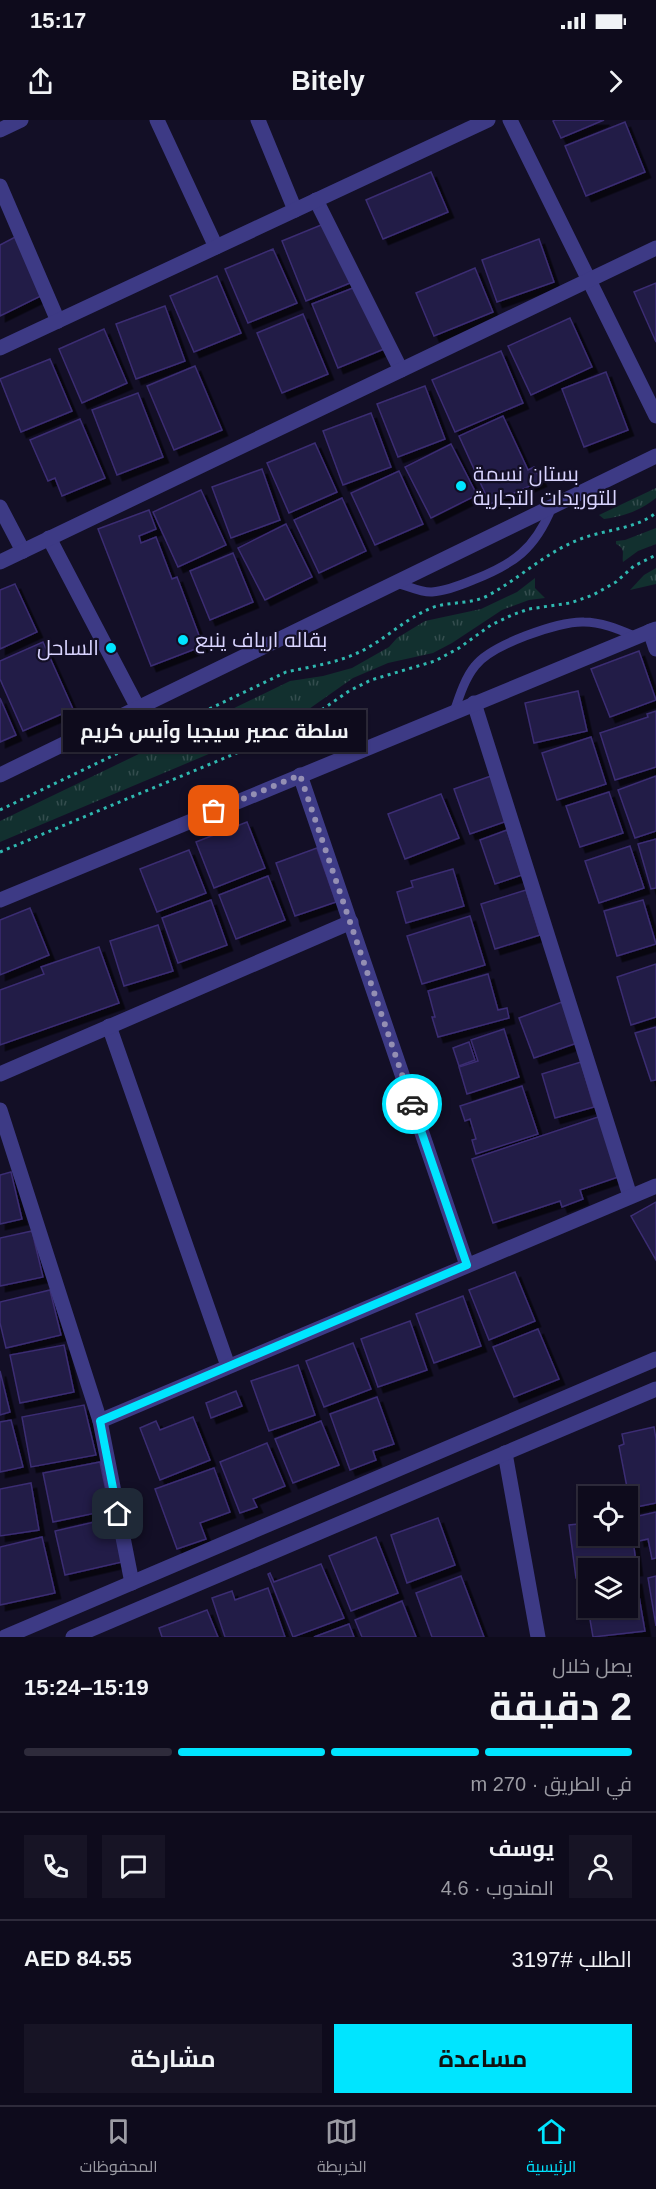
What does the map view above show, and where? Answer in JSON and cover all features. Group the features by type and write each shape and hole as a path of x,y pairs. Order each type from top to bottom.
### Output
{"street":[{"path":"0,130 21,120"},
{"path":"157,120 216,247"},
{"path":"258,120 294,210"},
{"path":"0,348 488,120"},
{"path":"510,120 656,416"},
{"path":"0,186 58,321"},
{"path":"316,200 401,370"},
{"path":"0,562 656,248"},
{"path":"0,775 656,456"},
{"path":"0,507 23,551"},
{"path":"49,538 138,708"},
{"path":"0,900 648,632 656,649"},
{"path":"474,703 630,1196"},
{"path":"300,775 467,1265"},
{"path":"0,1074 351,922"},
{"path":"109,1026 228,1366"},
{"path":"0,1110 100,1421 132,1583"},
{"path":"100,1421 656,1186"},
{"path":"4,1637 656,1359"},
{"path":"73,1637 656,1389"},
{"path":"505,1453 538,1637"}],"lane":[{"path":"396,583 431,592 500,570 527,550 545,524 553,506"},
{"path":"454,712 475,665 496,650 523,637 552,627 584,622 648,632"}],"path":[{"path":"0,810 286,672 338,661 354,655 410,619 434,607 470,602 486,597 518,579 553,552 579,539 634,524 656,513"},
{"path":"0,852 294,729 349,691 371,680 435,661 459,648 491,625 512,615 529,609 570,603 593,595 616,582 634,566 656,555"}],"green space":[{"path":"656,488 656,498 638,510 604,519 599,515"},
{"path":"656,528 656,544 638,551 623,562 622,550 616,541 625,540"},
{"path":"656,568 656,584 630,590 644,575"},
{"path":"535,578 535,588 545,598 529,600 502,610 433,653 388,663 353,678 299,716 0,842 0,821 290,681 323,676 352,668 389,647 397,638 425,621 481,609 517,592"}],"building":[{"path":"604,120 561,138 553,121"},
{"path":"625,122 645,172 586,196 565,146"},
{"path":"431,172 448,212 383,239 366,200"},
{"path":"326,223 350,283 306,301 282,241"},
{"path":"19,235 45,294 0,316 0,245"},
{"path":"539,239 554,282 497,302 482,260"},
{"path":"273,249 297,303 248,323 225,269"},
{"path":"475,268 493,312 434,336 416,293"},
{"path":"217,276 241,333 194,352 170,296"},
{"path":"656,283 656,342 634,292"},
{"path":"358,286 384,349 338,368 312,304"},
{"path":"165,306 185,361 136,379 116,324"},
{"path":"303,314 328,374 282,393 257,333"},
{"path":"570,318 592,367 531,395 508,346"},
{"path":"104,329 127,383 82,403 59,349"},
{"path":"501,351 523,403 455,432 432,380"},
{"path":"50,359 72,411 21,432 0,379"},
{"path":"195,366 222,430 174,450 147,386"},
{"path":"606,372 628,430 584,447 562,389"},
{"path":"425,386 445,439 398,457 377,404"},
{"path":"138,393 163,457 117,475 92,410"},
{"path":"371,413 391,467 343,485 323,431"},
{"path":"503,416 528,470 534,467 541,481 490,504 459,436"},
{"path":"80,419 105,478 62,496 55,478 48,481 30,440"},
{"path":"315,443 337,492 289,513 267,463"},
{"path":"451,444 477,495 431,518 405,467"},
{"path":"262,469 280,520 231,538 212,487"},
{"path":"399,471 423,524 375,545 351,493"},
{"path":"201,490 226,545 178,567 153,512"},
{"path":"342,498 366,551 319,573 294,520"},
{"path":"149,510 156,529 139,536 141,543 156,537 172,579 177,577 203,646 151,666 98,529"},
{"path":"286,524 312,577 265,600 238,548"},
{"path":"233,553 253,602 210,620 190,571"},
{"path":"15,584 37,632 0,649 0,590"},
{"path":"43,642 73,709 23,731 0,679 0,661"},
{"path":"639,651 656,700 610,717 591,669"},
{"path":"578,691 587,731 534,743 525,703"},
{"path":"0,698 16,735 0,742"},
{"path":"656,711 656,767 615,780 600,733 648,717 647,714"},
{"path":"591,737 606,784 557,800 542,753"},
{"path":"491,776 507,821 470,834 454,789"},
{"path":"656,776 656,831 635,838 618,790"},
{"path":"609,792 623,833 580,847 566,806"},
{"path":"441,794 459,838 405,859 388,814"},
{"path":"247,822 265,868 214,888 196,842"},
{"path":"507,830 522,875 495,884 480,840"},
{"path":"656,839 656,888 651,889 638,844"},
{"path":"630,846 644,888 599,903 585,861"},
{"path":"317,848 336,902 295,916 276,863"},
{"path":"189,850 206,893 157,912 140,869"},
{"path":"453,869 464,906 406,923 397,892 413,887 411,881"},
{"path":"268,876 285,920 236,939 219,895"},
{"path":"526,890 540,935 495,949 481,904"},
{"path":"211,900 227,945 178,963 162,918"},
{"path":"643,900 656,944 617,956 604,911"},
{"path":"30,908 49,955 0,975 0,920"},
{"path":"470,916 485,965 422,984 407,936"},
{"path":"158,925 173,971 124,986 110,941"},
{"path":"99,947 119,1003 0,1045 0,990 44,974 41,967"},
{"path":"656,964 656,1017 631,1025 617,977"},
{"path":"488,974 498,1010 507,1008 509,1018 438,1037 428,991"},
{"path":"562,1002 577,1043 534,1058 519,1018"},
{"path":"656,1027 656,1080 651,1081 635,1033"},
{"path":"504,1029 519,1077 467,1094 459,1067 478,1061 471,1040"},
{"path":"469,1042 475,1060 459,1066 453,1048"},
{"path":"581,1062 594,1107 555,1118 542,1074"},
{"path":"522,1086 538,1134 476,1154 472,1140 476,1139 470,1119 465,1121 460,1106"},
{"path":"601,1116 621,1176 580,1190 583,1199 562,1207 560,1201 493,1223 472,1159"},
{"path":"11,1172 22,1219 0,1224 0,1175"},
{"path":"656,1202 656,1260 631,1216"},
{"path":"32,1231 43,1277 0,1286 0,1238"},
{"path":"515,1272 535,1321 489,1340 469,1290"},
{"path":"50,1290 61,1335 6,1348 0,1323 0,1302"},
{"path":"463,1296 481,1346 434,1363 416,1314"},
{"path":"410,1321 427,1370 378,1387 361,1339"},
{"path":"538,1329 559,1379 514,1397 493,1347"},
{"path":"353,1343 371,1389 324,1407 306,1361"},
{"path":"64,1345 74,1392 20,1403 10,1355"},
{"path":"298,1365 315,1415 269,1431 251,1381"},
{"path":"0,1371 10,1412 0,1415"},
{"path":"236,1391 242,1406 211,1418 206,1403"},
{"path":"377,1397 394,1444 373,1451 376,1460 350,1470 330,1414"},
{"path":"84,1405 96,1455 31,1467 22,1417"},
{"path":"193,1417 210,1460 160,1480 140,1428 156,1421 160,1430"},
{"path":"11,1420 23,1467 0,1472 0,1422"},
{"path":"321,1421 339,1465 293,1483 275,1439"},
{"path":"654,1427 656,1503 638,1507 638,1486 627,1486 619,1446 624,1444 622,1434"},
{"path":"267,1443 285,1486 253,1499 257,1507 240,1513 220,1462"},
{"path":"100,1462 110,1510 53,1522 43,1473"},
{"path":"214,1468 230,1512 200,1523 206,1539 177,1549 155,1489"},
{"path":"31,1483 39,1530 0,1536 0,1489"},
{"path":"656,1512 656,1558 652,1559 648,1539 639,1541 638,1516"},
{"path":"112,1518 122,1562 65,1575 55,1531"},
{"path":"438,1518 455,1565 407,1583 391,1535"},
{"path":"578,1524 578,1546 634,1546 635,1558 578,1558 578,1578 576,1578 569,1525"},
{"path":"42,1537 55,1593 0,1605 0,1547"},
{"path":"376,1537 398,1593 351,1611 329,1556"},
{"path":"321,1564 344,1618 293,1637 268,1574 270,1573 274,1582"},
{"path":"461,1576 484,1637 432,1637 416,1593"},
{"path":"656,1576 656,1626 648,1578"},
{"path":"268,1588 285,1637 225,1637 212,1598 232,1591 235,1600"},
{"path":"638,1591 645,1631 593,1637 590,1618 638,1618"},
{"path":"402,1601 416,1637 362,1637 355,1620"},
{"path":"207,1610 218,1637 162,1637 159,1628"},
{"path":"349,1624 354,1637 314,1637"}],"way so far":[{"path":"214,811 300,775 412,1104"}],"place":[{"name":"بستان نسمة للتوريدات التجارية","path":"461,486"},
{"name":"بقاله ارياف ينبع","path":"183,640"},
{"name":"الساحل","path":"111,648"},
{"name":"سلطة عصير سيجيا وآيس كريم","path":"214,811"}],"route":[{"path":"118,1514 100,1421 467,1265 412,1104"}]}
